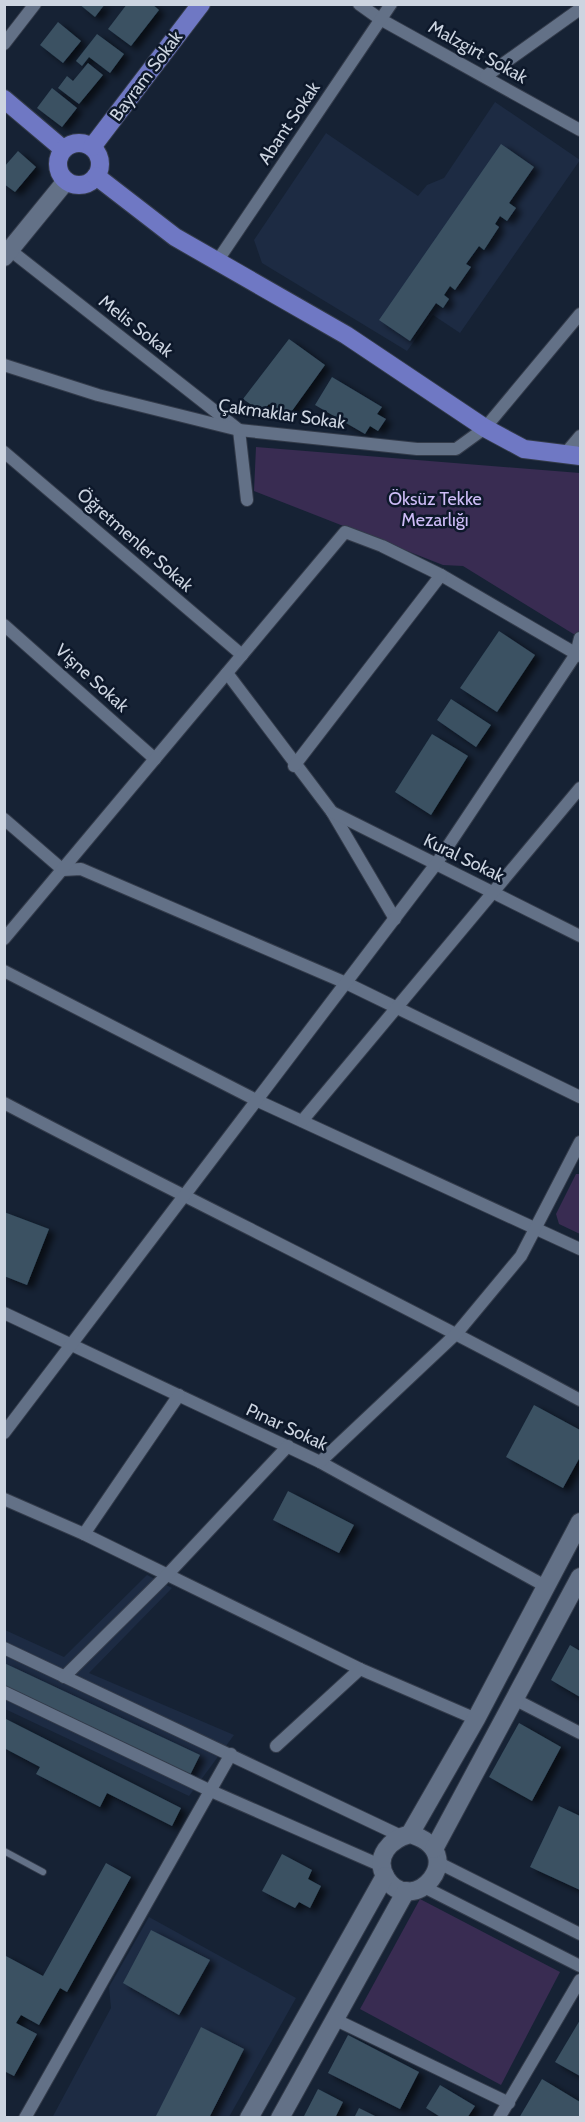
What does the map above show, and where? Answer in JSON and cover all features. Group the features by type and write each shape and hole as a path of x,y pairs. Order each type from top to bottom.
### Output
{"main road":[{"name":"Bayram Sokak","path":"92,147 201,4"},
{"path":"4,99 63,149"},
{"path":"79,142 92,147 100,160 96,176 82,185 66,181 57,167 57,160 63,149 79,142"},
{"path":"96,176 175,237 216,263 346,335 485,428 524,449 572,455"},
{"path":"7,254 66,181"},
{"path":"249,2118 383,1871 387,1847 406,1835 476,1719 580,1522"},
{"path":"435,1855 580,1577"},
{"path":"280,2118 334,2019 415,1889 435,1876 435,1855 428,1841 406,1835"},
{"path":"383,1871 395,1887 415,1889"}],"street":[{"path":"4,44 35,4"},
{"name":"Malzgirt Sokak","path":"359,4 380,19 580,130"},
{"name":"Abant Sokak","path":"216,263 391,4"},
{"path":"486,76 580,9"},
{"name":"Melis Sokak","path":"7,254 239,430"},
{"name":"Çakmaklar Sokak","path":"4,365 98,395 239,430 427,449 456,449 485,428 580,314"},
{"path":"239,430 247,500"},
{"path":"572,455 580,436"},
{"name":"Öğretmenler Sokak","path":"4,452 242,655"},
{"path":"4,939 345,532 382,546 441,575 578,655"},
{"path":"294,765 441,575"},
{"name":"Vişne Sokak","path":"4,625 155,759"},
{"path":"4,1432 436,864 578,655 580,638"},
{"path":"227,674 332,812 395,919"},
{"path":"302,1121 580,788"},
{"name":"Kural Sokak","path":"332,812 580,936"},
{"path":"4,819 63,870 81,869 346,983 580,1097"},
{"path":"4,971 258,1101 580,1249"},
{"path":"4,1103 184,1197 458,1333 580,1400"},
{"path":"320,1461 458,1333 522,1256 577,1156 580,1142"},
{"name":"Pınar Sokak","path":"4,1313 320,1461 547,1587"},
{"path":"84,1534 179,1395"},
{"path":"64,1677 168,1574 288,1446"},
{"path":"4,1499 168,1574 360,1669 476,1719"},
{"path":"4,1648 406,1835"},
{"path":"276,1746 360,1669"},
{"path":"4,1692 383,1871"},
{"path":"516,1700 580,1733"},
{"path":"25,2118 231,1754"},
{"path":"435,1855 580,1934"},
{"path":"415,1889 580,1966"},
{"path":"500,2118 580,1980"},
{"path":"334,2019 509,2103"}],"lane":[{"path":"4,1851 43,1872"}],"shaded area":[{"path":"495,102 580,160 460,333 433,315 407,351 262,263 254,240 326,133 418,196 427,185 444,178"},
{"path":"147,1575 172,1588 89,1673 234,1735 189,1796 5,1709 5,1630 64,1657"},
{"path":"149,1917 296,1998 229,2117 52,2118 111,2008 109,1987"}],"green space":[{"name":"Öksüz Tekke Mezarlığı","path":"256,447 580,473 580,638 463,566 443,565 254,491"},
{"path":"576,1174 580,1174 580,1234 559,1224 556,1214"},
{"path":"420,1899 560,1972 501,2085 360,2009"}],"building":[{"path":"79,4 105,4 95,17"},
{"path":"127,4 152,4 159,10 131,46 108,29"},
{"path":"58,22 81,41 63,63 40,45"},
{"path":"97,34 124,54 110,73 89,57 82,66 76,61"},
{"path":"88,63 103,75 79,104 58,88 67,76 73,81"},
{"path":"52,88 77,108 62,127 37,108"},
{"path":"501,144 534,167 509,203 516,208 507,221 500,216 495,224 499,227 484,250 479,246 466,264 471,267 455,290 450,286 444,295 449,299 443,308 436,303 410,341 379,320"},
{"path":"18,151 36,167 15,192 4,184 4,167"},
{"path":"289,339 325,365 289,415 269,404 262,412 243,399"},
{"path":"332,377 382,407 377,414 386,419 378,431 370,426 365,434 315,405"},
{"path":"499,631 535,655 497,712 460,688"},
{"path":"451,699 491,725 476,747 437,720"},
{"path":"432,734 468,756 431,815 395,792"},
{"path":"4,1212 49,1229 27,1285 4,1276"},
{"path":"534,1405 580,1430 580,1457 563,1488 506,1457"},
{"path":"288,1491 354,1525 339,1553 273,1520"},
{"path":"570,1645 580,1651 580,1697 551,1680"},
{"path":"4,1663 200,1755 189,1777 4,1687"},
{"path":"4,1718 181,1808 172,1826 107,1793 100,1807 36,1774 40,1767 4,1748"},
{"path":"519,1723 561,1747 532,1801 489,1777"},
{"path":"559,1806 580,1816 580,1890 530,1867"},
{"path":"282,1854 312,1870 308,1879 321,1886 310,1908 299,1902 295,1908 262,1891"},
{"path":"106,1863 131,1877 67,1992 60,1988 39,2025 21,2015 16,2023 37,2034 14,2076 4,2071 4,1955 43,1976"},
{"path":"151,1930 210,1960 179,2015 123,1983"},
{"path":"580,2020 580,2076 555,2062"},
{"path":"201,2027 244,2049 209,2118 155,2118"},
{"path":"348,2035 419,2072 400,2109 328,2073"},
{"path":"542,2079 580,2102 580,2118 519,2118"},
{"path":"440,2085 475,2106 467,2118 442,2118 426,2108"},
{"path":"318,2089 343,2102 335,2118 303,2118"},
{"path":"359,2108 379,2118 354,2118"}]}
